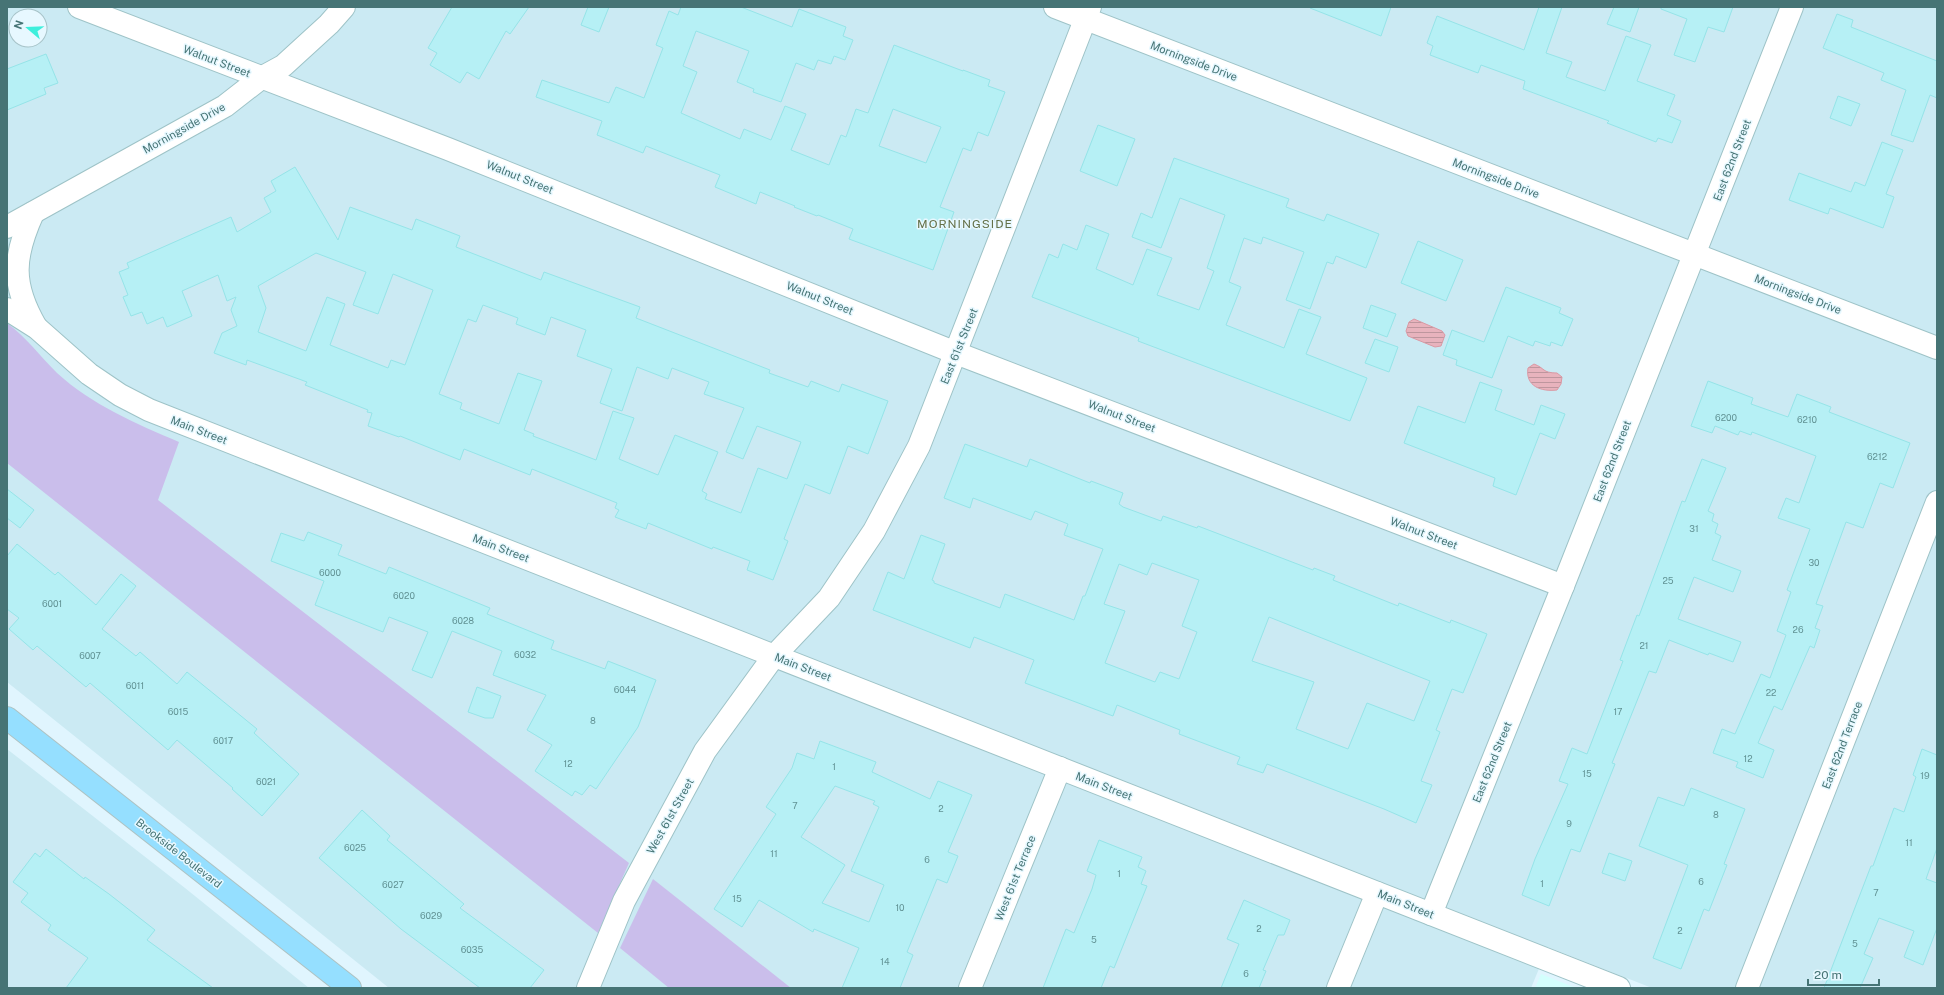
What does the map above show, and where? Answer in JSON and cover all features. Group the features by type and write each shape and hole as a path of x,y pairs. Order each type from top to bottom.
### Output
{"main road":[{"name":"Brookside Boulevard","path":"7,718 350,988"}],"street":[{"name":"Walnut Street","path":"79,7 448,149 956,353 1563,586"},
{"name":"Morningside Drive","path":"7,228 225,106 261,78 283,66 329,24 344,7"},
{"name":"Morningside Drive","path":"1055,7 1088,13 1694,254 1937,348"},
{"name":"East 62nd Street","path":"1431,914 1563,586 1792,7"},
{"name":"East 61st Street","path":"774,656 829,598 874,531 919,446 1088,13"},
{"path":"33,213 24,232 18,252 17,272 25,308 36,328"},
{"name":"Main Street","path":"7,309 36,328 89,374 120,395 149,410 1619,988"},
{"name":"East 62nd Terrace","path":"1747,988 1937,502"},
{"name":"West 61st Street","path":"588,988 624,901 705,751 774,656"},
{"name":"West 61st Terrace","path":"970,988 1060,768"},
{"path":"1338,988 1377,893"}],"shaded area":[{"path":"7,7 1937,7 1937,988 1652,988 1548,947 1531,988 389,988 7,682"},
{"path":"1414,319 1442,331 1445,335 1441,346 1435,347 1408,336 1406,331 1409,322"},
{"path":"7,323 27,341 57,373 85,395 131,421 179,442 158,500 629,863 598,933 7,463"},
{"path":"1534,364 1546,371 1557,373 1562,377 1561,384 1557,390 1540,389 1532,383 1529,379 1528,368"},
{"path":"7,749 185,888 309,988 7,988"},
{"path":"653,879 791,988 669,988 620,948"},
{"path":"1541,974 1576,988 1535,988"}],"building":[{"path":"452,7 529,7 510,34 506,31 479,79 467,72 460,83 430,65 437,53 428,48"},
{"path":"588,7 609,7 599,32 581,25"},
{"path":"681,7 741,7 792,27 799,9 846,27 843,36 853,40 845,60 834,56 831,64 818,60 814,70 796,63 781,102 753,92 754,89 737,82 749,51 696,31 683,66 697,72 681,113 740,139 744,129 771,140 785,106 806,114 791,150 829,165 841,135 846,137 856,109 868,113 894,45 990,80 988,86 1005,92 988,136 978,132 971,151 963,148 940,207 954,212 933,270 849,239 853,229 794,207 795,206 760,192 756,204 715,187 720,175 646,146 643,153 597,135 602,121 536,97 542,80 609,103 616,87 644,98 663,48 656,45 669,11 678,15","holes":["893,109 941,127 926,163 879,146"]},
{"path":"1310,7 1391,7 1381,36"},
{"path":"1539,7 1562,7 1546,53 1572,62 1566,77 1605,91 1626,36 1651,45 1637,81 1675,95 1667,115 1681,121 1672,143 1658,138 1656,142 1607,123 1609,121 1523,89 1525,81 1481,65 1478,73 1430,55 1433,46 1427,43 1437,16 1524,50"},
{"path":"1614,7 1639,7 1630,32 1607,24"},
{"path":"1661,7 1733,7 1724,32 1708,27 1695,62 1674,55 1687,19 1661,9"},
{"path":"1837,14 1853,20 1851,27 1937,61 1937,98 1930,95 1913,142 1891,135 1906,90 1881,80 1884,73 1823,48"},
{"path":"46,54 58,83 44,88 46,94 7,110 7,69"},
{"path":"1838,96 1860,104 1851,126 1830,118"},
{"path":"1098,125 1135,139 1117,186 1080,171"},
{"path":"1882,142 1903,150 1886,194 1894,197 1883,228 1830,208 1828,214 1789,200 1799,173 1851,192 1855,182 1865,186"},
{"path":"1174,158 1289,199 1286,207 1324,221 1327,214 1379,234 1366,268 1336,256 1333,264 1327,262 1310,309 1286,300 1304,252 1263,237 1261,244 1244,238 1229,282 1241,287 1226,325 1284,348 1299,309 1321,317 1306,354 1367,378 1350,421 1138,341 1139,338 1032,297 1049,254 1058,258 1063,244 1077,250 1086,225 1109,234 1096,269 1133,285 1147,249 1172,258 1157,295 1199,310 1214,271 1207,268 1225,215 1180,198 1161,248 1132,237 1141,213 1152,218"},
{"path":"295,167 338,240 350,207 412,230 416,219 460,236 456,247 541,280 544,272 640,307 636,318 770,370 769,373 808,387 811,381 839,392 842,384 888,401 868,454 848,446 830,494 805,484 784,539 788,541 773,580 747,570 750,561 713,547 712,549 648,523 646,529 615,517 619,510 615,508 617,503 532,469 530,475 464,449 460,460 400,436 399,437 368,426 372,413 367,412 368,410 305,385 307,382 247,360 246,365 214,353 222,333 237,326 231,310 236,297 227,301 218,275 182,291 192,316 167,327 163,317 147,324 142,312 131,316 123,297 128,295 119,272 129,268 127,263 231,217 237,232 271,212 264,198 276,191 271,181","holes":["316,253 366,272 353,305 378,314 393,274 433,290 405,365 391,360 388,368 330,345 345,304 327,297 306,351 258,332 266,308 258,286","483,305 518,318 516,324 545,335 551,317 586,330 577,356 612,369 600,403 622,411 637,367 668,379 672,368 709,382 704,394 744,408 726,452 743,459 757,426 801,442 787,479 758,468 741,513 705,499 707,494 702,491 718,452 675,435 658,475 619,459 634,418 613,411 596,460 533,436 534,434 524,430 542,381 518,373 499,424 460,409 462,403 439,394 468,319 476,322"]},
{"path":"1418,241 1463,260 1446,301 1401,283"},
{"path":"1506,287 1561,308 1559,313 1573,319 1562,346 1551,342 1550,346 1535,341 1533,346 1508,336 1492,378 1456,365 1457,360 1443,355 1452,330 1484,342"},
{"path":"1371,305 1396,314 1387,337 1363,328"},
{"path":"1375,339 1398,347 1389,372 1365,363"},
{"path":"1708,381 1753,398 1751,404 1788,417 1797,394 1831,407 1829,412 1910,443 1893,488 1880,483 1863,528 1846,522 1816,604 1823,606 1815,628 1820,630 1814,648 1810,646 1782,710 1774,706 1758,743 1774,750 1763,778 1736,767 1738,762 1713,753 1722,729 1735,734 1761,674 1770,678 1786,635 1777,631 1791,592 1787,590 1810,529 1778,518 1786,498 1799,503 1816,456 1752,432 1751,435 1740,431 1738,435 1715,426 1712,433 1691,426"},
{"path":"1480,382 1502,390 1495,410 1534,425 1541,405 1565,414 1555,439 1540,433 1516,495 1493,486 1495,478 1404,443 1418,406 1465,423"},
{"path":"965,444 1027,467 1030,459 1090,483 1091,481 1123,493 1119,504 1123,507 1161,521 1163,516 1197,528 1198,526 1313,570 1314,568 1335,576 1333,580 1398,606 1399,603 1450,623 1451,620 1487,634 1463,693 1452,689 1436,730 1440,732 1421,781 1432,785 1416,823 1384,809 1267,764 1263,773 1237,764 1240,757 1179,734 1180,730 1117,705 1113,716 1025,683 1034,660 974,637 970,648 873,610 888,572 904,579 921,535 945,544 932,580 934,583 1000,608 1005,594 1074,620 1103,549 1064,535 1068,524 1035,511 1031,520 973,498 970,508 944,498","holes":["1152,563 1199,580 1182,626 1197,632 1179,679 1160,672 1155,682 1105,663 1125,611 1104,604 1119,564 1147,575","1269,617 1430,681 1414,721 1367,703 1348,749 1296,729 1314,682 1252,661"]},
{"path":"1702,459 1726,468 1708,511 1714,514 1712,521 1718,524 1715,533 1721,536 1712,560 1741,571 1733,592 1694,577 1678,619 1741,642 1733,662 1709,653 1708,655 1669,640 1656,673 1649,671 1612,763 1615,764 1580,852 1571,849 1549,906 1522,895 1535,859 1568,784 1559,781 1572,748 1587,754 1623,661 1620,660 1637,615 1639,616 1682,501 1685,502"},
{"path":"7,489 34,510 20,528 7,518"},
{"path":"308,532 342,545 338,555 386,574 389,567 490,608 487,614 554,641 551,649 605,669 608,661 656,680 638,727 596,789 590,785 582,795 575,791 572,796 535,771 552,745 527,730 546,695 493,675 502,651 452,631 432,678 412,670 428,632 389,617 383,632 315,605 324,581 271,561 281,533 304,541"},
{"path":"17,544 55,575 58,572 96,605 121,574 136,586 102,629 136,656 140,652 177,684 187,672 257,729 254,733 299,774 262,816 232,789 233,788 177,740 168,750 90,683 86,687 37,646 33,650 9,629 19,618 7,609 7,556"},
{"path":"477,687 501,696 493,718 485,718 468,712"},
{"path":"820,741 876,762 872,772 930,799 938,781 972,795 948,852 958,856 947,883 937,879 907,952 913,955 900,988 842,988 859,948 814,929 813,932 759,900 742,927 714,909 776,814 766,807 792,768 797,753 814,759","holes":["835,786 875,801 873,804 879,807 851,871 884,885 869,922 822,903 845,865 801,837"]},
{"path":"1922,749 1937,755 1937,848 1926,879 1937,883 1937,928 1923,965 1904,957 1914,931 1879,918 1864,954 1873,958 1860,988 1824,988 1871,866 1873,866 1894,808 1904,812 1916,777 1913,775"},
{"path":"1691,788 1745,809 1724,864 1727,865 1709,911 1704,909 1681,969 1653,958 1688,865 1639,846 1658,797 1684,806"},
{"path":"362,810 390,836 387,840 464,904 460,908 544,970 530,988 480,988 401,929 319,858"},
{"path":"1099,840 1142,857 1138,867 1146,871 1141,884 1147,886 1114,968 1110,966 1101,988 1043,988 1066,929 1074,933 1092,889 1096,875 1087,871"},
{"path":"46,849 84,879 85,877 109,894 155,930 147,940 213,988 66,988 88,958 48,930 51,925 21,902 28,893 13,882 35,853 40,857"},
{"path":"1609,853 1632,861 1625,881 1602,873"},
{"path":"1244,900 1290,920 1284,935 1278,935 1263,970 1266,971 1259,988 1221,988 1239,944 1227,939"}],"district":[{"name":"MORNINGSIDE","path":"965,224"}]}
